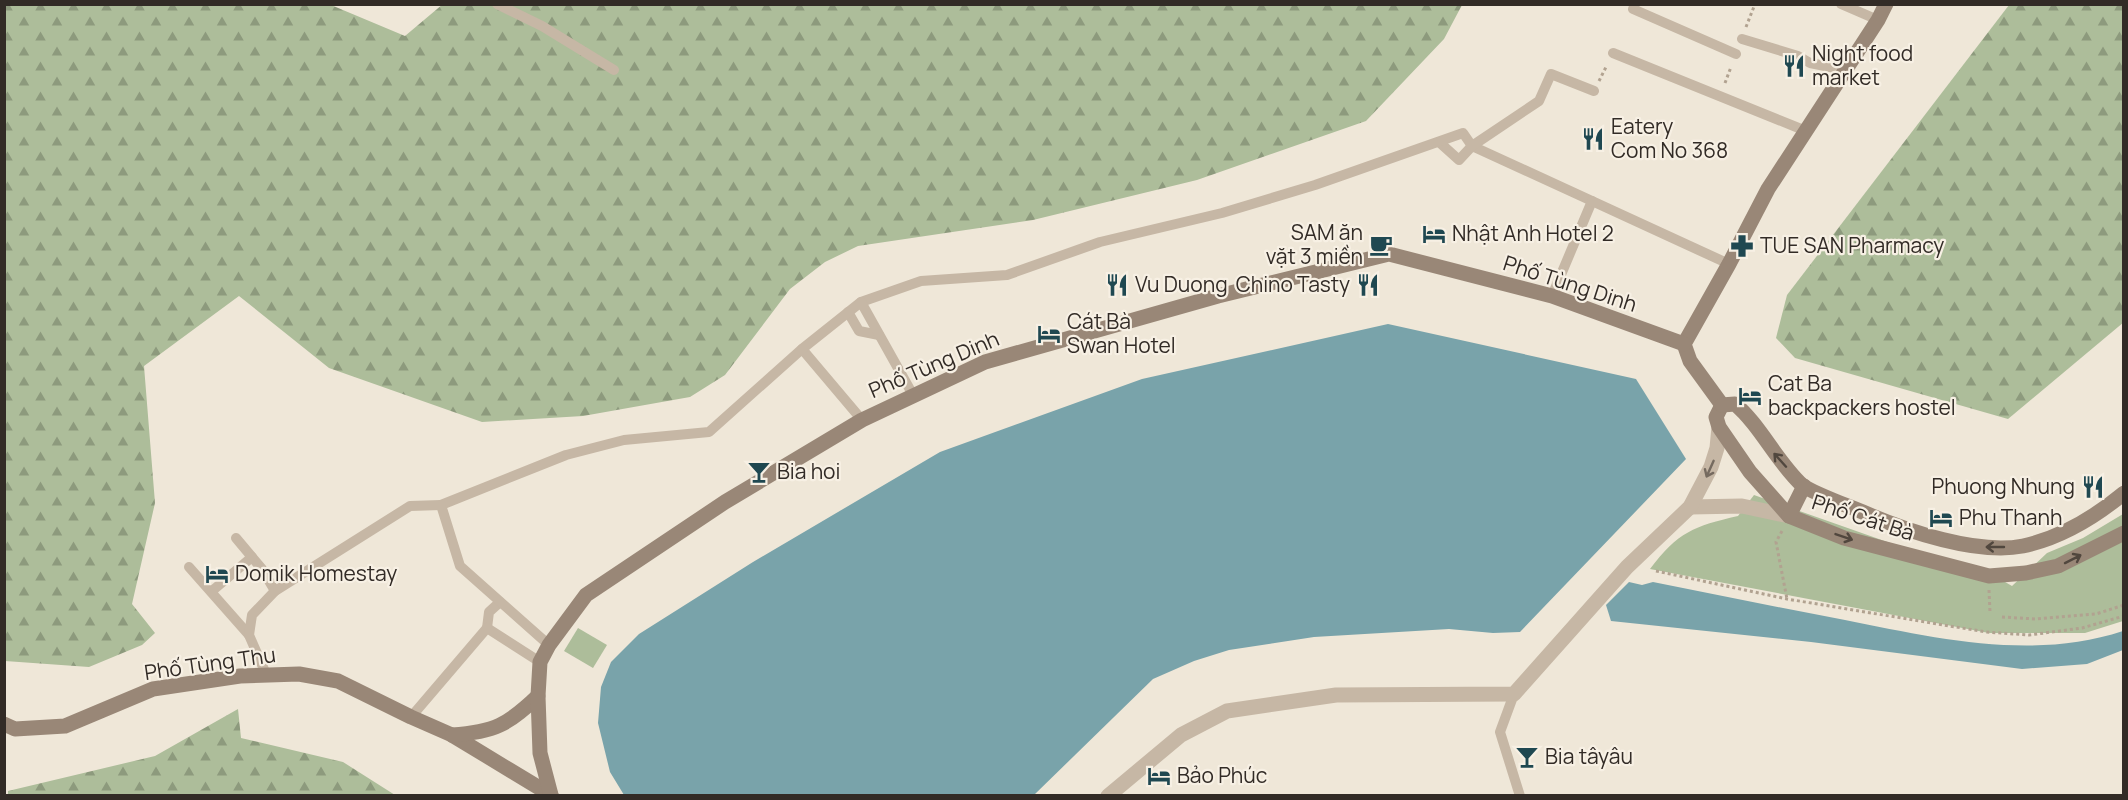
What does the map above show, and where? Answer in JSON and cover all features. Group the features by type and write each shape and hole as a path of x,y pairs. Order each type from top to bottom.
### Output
{"main road":[{"path":"1684,344 1768,189 1878,20 1886,4"},
{"name":"Phố Tùng Dinh","path":"551,795 540,753 538,696 540,662 549,645 586,595 725,502 862,420 985,362 1218,296 1389,255 1552,296 1684,344"},
{"name":"Phố Cát Bà","path":"1684,344 1690,362 1722,405 1735,404 1742,410 1769,447 1804,486 1891,524 1966,545 2022,546 2078,525 2124,493"},
{"path":"1719,427 1716,417 1722,405"},
{"name":"Phố Cát Bà","path":"1719,427 1750,472 1789,516 1844,538 1989,576 2025,573 2058,566 2124,533"},
{"path":"1789,516 1804,486"},
{"path":"2022,546 2025,573"},
{"name":"Phố Tùng Thu","path":"4,724 15,729 65,726 153,689 266,674 299,674 338,681 452,735 551,795"},
{"path":"452,735 476,734 496,728 516,718 538,696"}],"street":[{"path":"1108,795 1181,735 1227,711 1336,695 1514,694 1627,567 1690,507 1712,467 1719,427"},
{"path":"1690,507 1742,506 1789,516"}],"lane":[{"path":"497,4 542,26 614,70"},
{"path":"1635,4 1633,9 1736,54"},
{"path":"1841,4 1878,20"},
{"path":"1742,39 1798,56 1809,63 1845,70"},
{"path":"1613,53 1806,131"},
{"path":"1439,142 1459,160 1472,146 1539,101 1551,74 1594,90"},
{"path":"249,635 252,615 275,591 410,506 441,506 566,455 624,440 709,432 802,349 861,302 921,281 1007,275 1100,242 1222,213 1315,185 1463,134 1472,146 1729,264"},
{"path":"1552,296 1592,201"},
{"path":"861,302 913,395"},
{"path":"848,312 859,331 879,335"},
{"path":"802,349 862,420"},
{"path":"441,506 460,566 549,645"},
{"path":"236,538 275,591"},
{"path":"212,591 252,557"},
{"path":"189,567 249,635 266,674"},
{"path":"411,717 487,628 489,612 500,602"},
{"path":"487,628 540,662"},
{"path":"1514,694 1500,732 1520,795"}],"path":[{"path":"1594,90 1613,53"},
{"path":"1786,599 1776,542 1789,516"},
{"path":"1656,571 1786,599 1986,633 2029,635 2082,628 2124,616"},
{"path":"1989,576 1990,612"},
{"path":"2002,617 2036,619 2096,614 2124,605"}],"green space":[{"path":"443,4 1462,5 1444,39 1366,121 1197,180 1033,220 858,246 825,262 790,289 725,375 690,397 583,416 482,422 329,368 239,296 144,366 155,503 132,604 155,633 142,645 89,667 5,661 4,5 331,5 405,36"},
{"path":"2009,5 2123,5 2124,322 2008,419 1795,358 1776,338 1787,295"},
{"path":"1754,495 1947,563 1979,567 2012,586 2047,553 2083,538 2123,514 2123,621 2085,633 1989,633 1650,569 1669,547 1688,532 1710,523 1738,516"},
{"path":"578,628 607,645 593,668 564,651"},
{"path":"238,709 241,738 343,762 395,795 8,795 8,791 155,756"}],"water":[{"path":"1388,324 1636,379 1686,459 1520,632 1493,633 1449,629 1314,637 1229,650 1194,661 1153,679 1034,795 624,795 610,772 598,723 601,687 611,662 639,634 753,562 940,452 1142,379"},
{"path":"1629,582 1642,585 1653,582 1914,634 1984,643 2054,644 2089,640 2123,631 2123,650 2087,664 2022,669 1811,642 1611,621 1606,605"}],"place":[{"name":"Night food market","path":"1794,66"},
{"name":"Eatery Com No 368","path":"1593,139"},
{"name":"Nhật Anh Hotel 2","path":"1434,234"},
{"name":"SAM ăn vặt 3 miền","path":"1381,245"},
{"name":"TUE SAN Pharmacy","path":"1742,246"},
{"name":"Vu Duong","path":"1117,285"},
{"name":"Chino Tasty","path":"1368,285"},
{"name":"Cát Bà Swan Hotel","path":"1049,334"},
{"name":"Cat Ba backpackers hostel","path":"1750,396"},
{"name":"Bia hoi","path":"759,472"},
{"name":"Phuong Nhung","path":"2093,487"},
{"name":"Phu Thanh","path":"1941,518"},
{"name":"Domik Homestay","path":"217,574"},
{"name":"Bia tâyâu","path":"1527,757"},
{"name":"Bảo Phúc","path":"1159,776"}]}
